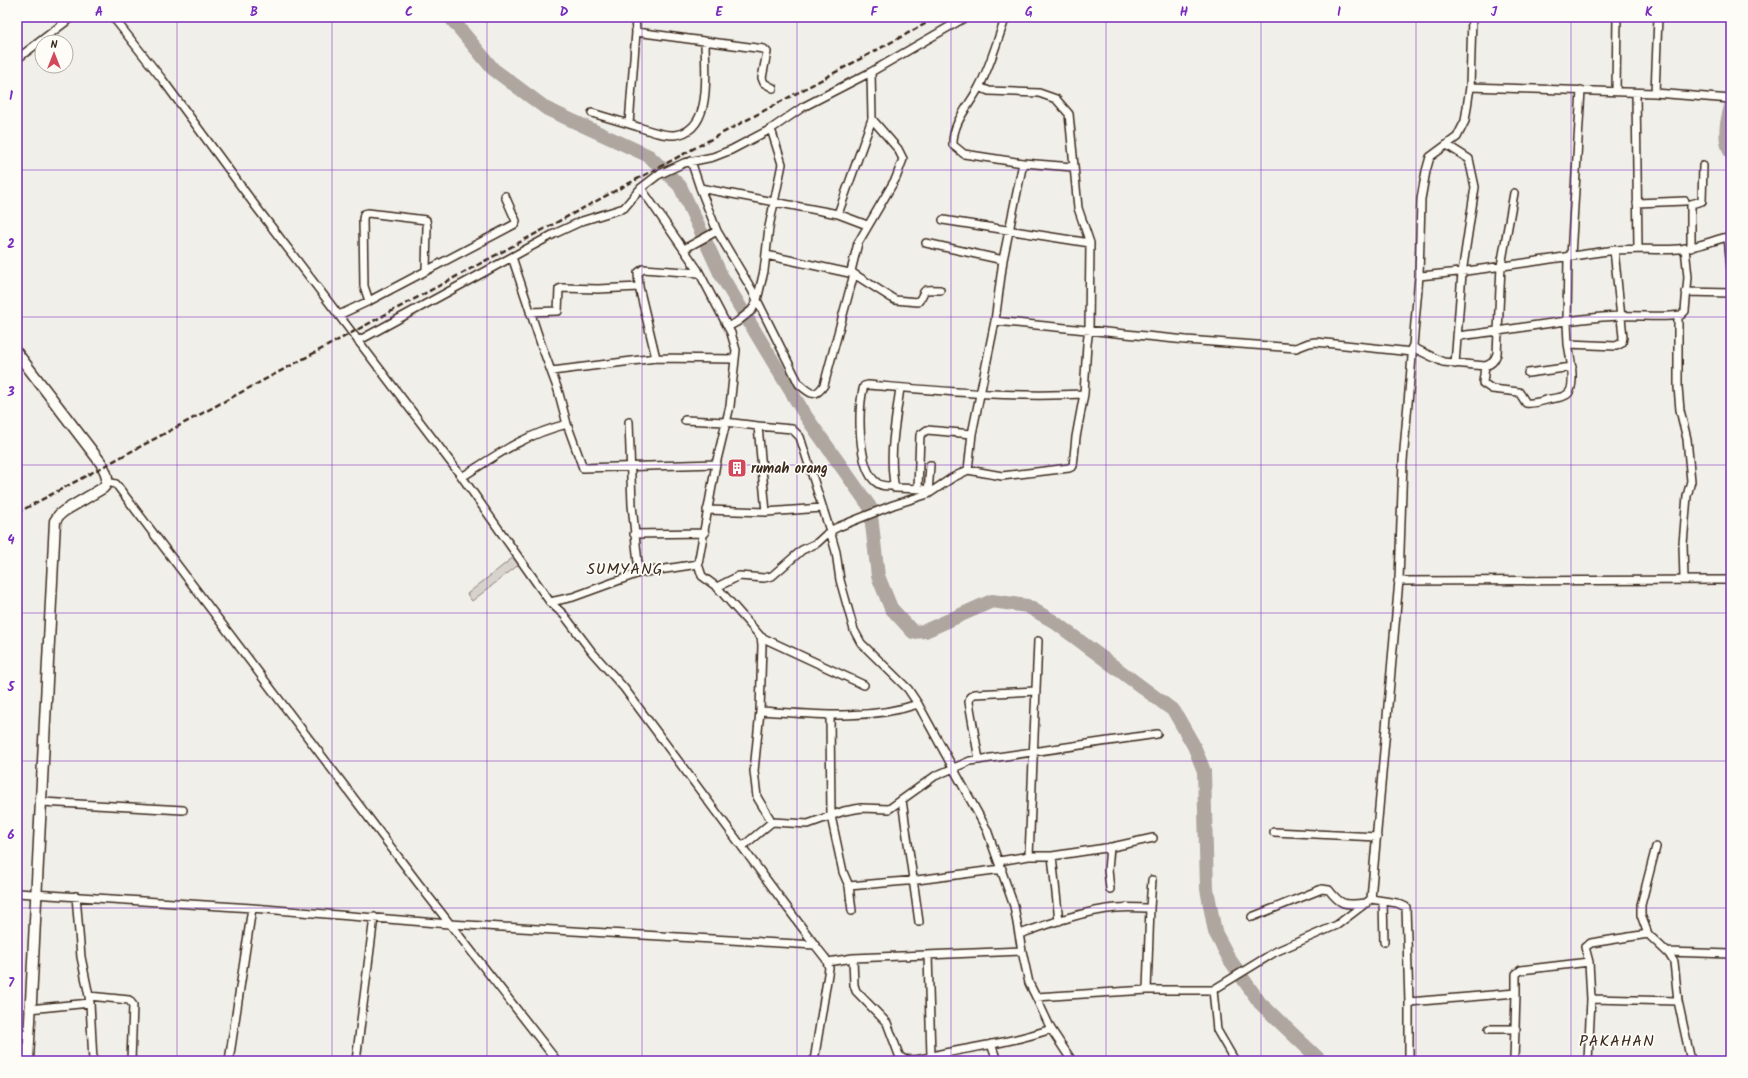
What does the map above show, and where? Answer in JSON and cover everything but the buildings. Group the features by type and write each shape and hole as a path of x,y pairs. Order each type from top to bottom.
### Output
{"main road":[{"path":"17,353 101,463 106,473 107,482 103,488 64,511 55,521 42,802 29,1009 28,1061"}],"street":[{"path":"17,58 72,17"},
{"path":"113,17 162,79 254,204 462,477 550,602 561,612 592,652 624,688 828,962 829,972 814,1061"},
{"path":"629,124 636,17"},
{"path":"358,340 554,234 582,221 624,208 641,188 658,175 688,162 719,155 771,129 803,107 871,72 966,17"},
{"path":"1006,17 979,88 965,108 956,130 953,145 964,154 1023,163 1073,167"},
{"path":"1036,997 1147,990 1213,990 1223,985 1255,963 1308,937 1337,925 1369,901 1377,837 1398,581 1403,461 1419,276 1421,199 1430,157 1457,137 1465,121 1470,87 1472,17 1468,17"},
{"path":"1616,91 1617,17"},
{"path":"1655,93 1658,17"},
{"path":"636,32 764,49 767,52 762,78 764,83 773,88"},
{"path":"592,113 665,135 682,133 695,125 701,116 704,104 705,42"},
{"path":"838,214 872,119 871,72"},
{"path":"1470,87 1616,91 1731,99"},
{"path":"718,587 739,576 764,578 772,576 802,550 817,543 830,531 893,505 927,494 968,470 1002,476 1071,468 1073,466 1076,437 1084,394 1089,329 1090,243 1078,208 1069,114 1056,99 1039,93 989,91 979,88"},
{"path":"1485,366 1483,383 1492,388 1519,392 1526,403 1530,404 1566,395 1570,392 1572,385 1572,367 1568,344 1567,322 1569,256 1581,90"},
{"path":"1636,92 1638,248"},
{"path":"688,162 700,188 716,232 757,300 799,384 807,392 814,394 820,392 824,385 854,274 851,270 858,243 896,178 903,159 898,149 872,119"},
{"path":"728,327 752,310 757,300 764,271 774,202 782,164 771,129"},
{"path":"1447,145 1469,159 1476,187 1462,273 1455,364"},
{"path":"968,470 972,434 979,395 995,320 1003,260 1023,163"},
{"path":"1457,336 1497,332 1537,324 1620,316 1681,316 1685,311 1691,204 1702,201 1703,166"},
{"path":"641,188 685,248 728,327 736,350 730,406 716,464 707,510 705,532 698,564 702,576 718,587 761,637 864,685"},
{"path":"700,188 838,214 867,226"},
{"path":"995,320 1186,340 1296,348 1316,342 1412,349 1443,362 1485,366 1495,360 1497,354 1501,266 1514,193"},
{"path":"339,315 369,301 515,224 516,221 505,196"},
{"path":"1637,203 1685,201"},
{"path":"369,301 364,286 364,214 368,213 426,220 426,271"},
{"path":"943,220 1090,243"},
{"path":"685,248 716,232"},
{"path":"1419,276 1462,273 1614,250 1638,248 1688,248 1729,236 1731,268"},
{"path":"926,243 1003,260"},
{"path":"1568,344 1620,345 1623,337 1614,250"},
{"path":"766,255 854,274 895,300 918,302 925,289 940,290"},
{"path":"512,257 540,344 552,371 567,424 583,468 630,465 716,464"},
{"path":"656,358 639,286 638,273 643,269 699,273"},
{"path":"530,312 558,311 557,292 562,288 598,289 639,286"},
{"path":"1686,292 1731,293"},
{"path":"1678,316 1678,395 1688,445 1691,481 1687,496 1683,544 1684,579"},
{"path":"552,371 656,358 734,359"},
{"path":"1528,373 1572,367"},
{"path":"927,494 926,491 918,489 882,486 876,482 868,469 862,448 859,416 864,386 979,395 1053,396 1084,394"},
{"path":"894,486 893,460 895,427 900,388"},
{"path":"685,420 725,422 792,429 800,437 836,552 840,580 854,630 861,643 908,689 918,704 987,830 1014,906 1029,984 1051,1029 1072,1061"},
{"path":"630,422 630,465 634,534 639,573"},
{"path":"462,477 518,441 545,430 567,424"},
{"path":"758,426 766,512"},
{"path":"918,489 920,435 927,430 972,434"},
{"path":"927,494 930,465"},
{"path":"107,482 116,484 450,924 557,1061"},
{"path":"707,510 766,512 822,508"},
{"path":"634,534 705,532"},
{"path":"550,602 573,597 639,573 698,564"},
{"path":"1398,581 1731,580"},
{"path":"761,637 760,711 754,771 757,797 772,822"},
{"path":"1029,856 1038,641"},
{"path":"979,760 969,702 970,697 974,694 1036,691"},
{"path":"760,711 830,715 882,714 918,704"},
{"path":"830,715 831,816 843,872 849,886 852,911"},
{"path":"742,847 772,822 802,825 844,811 861,808 889,809 935,776 953,767 979,760 1156,734"},
{"path":"902,800 919,922"},
{"path":"42,802 183,810"},
{"path":"1274,832 1377,837"},
{"path":"998,861 1029,856 1052,856 1110,847 1153,838"},
{"path":"1110,847 1108,870 1110,889"},
{"path":"1656,847 1641,905 1641,915 1648,934 1667,952 1674,962 1678,1001 1691,1061"},
{"path":"1052,856 1059,920"},
{"path":"849,886 1002,869"},
{"path":"1147,990 1152,880"},
{"path":"1252,917 1322,890 1328,890 1336,900 1344,904 1383,901 1404,906 1406,909 1409,1061"},
{"path":"17,893 252,908 450,924 815,945"},
{"path":"76,896 81,957 90,1000 93,1061"},
{"path":"1383,901 1384,942"},
{"path":"229,1061 252,908"},
{"path":"1020,934 1059,920 1087,913 1116,908 1150,908"},
{"path":"356,1061 374,917"},
{"path":"1588,1061 1591,999 1590,962 1585,949 1588,944 1648,934"},
{"path":"828,962 853,958 1022,951"},
{"path":"1667,952 1731,954"},
{"path":"928,955 931,1056"},
{"path":"853,958 854,985 859,995 887,1023 901,1057 907,1060 919,1060 931,1056 1034,1035 1051,1029"},
{"path":"1514,1061 1516,1029 1516,974 1521,970 1590,962"},
{"path":"1213,990 1217,1030 1235,1061"},
{"path":"1409,1002 1516,993"},
{"path":"1591,999 1678,1001"},
{"path":"29,1009 90,1000 129,1000 133,1007 131,1061"},
{"path":"1489,1029 1516,1029"},
{"path":"17,1034 28,1035"},
{"path":"992,1044 997,1061"}],"shaded area":[{"path":"515,556 521,563 472,601 467,594"}],"waterway":[{"path":"450,17 493,69 547,109 649,156 680,186 721,275 807,418 870,507 878,576 891,608 913,632 925,631 992,601 1027,606 1053,621 1174,711 1194,746 1204,771 1207,889 1215,932 1230,960 1260,1003 1321,1061"},
{"path":"1730,99 1724,122 1723,137 1727,152 1731,159"}],"railway":[{"path":"17,513 938,17"}],"place":[{"name":"rumah orang","path":"737,468"}],"district":[{"name":"SUMYANG","path":"625,568"},
{"name":"PAKAHAN","path":"1617,1040"}]}
